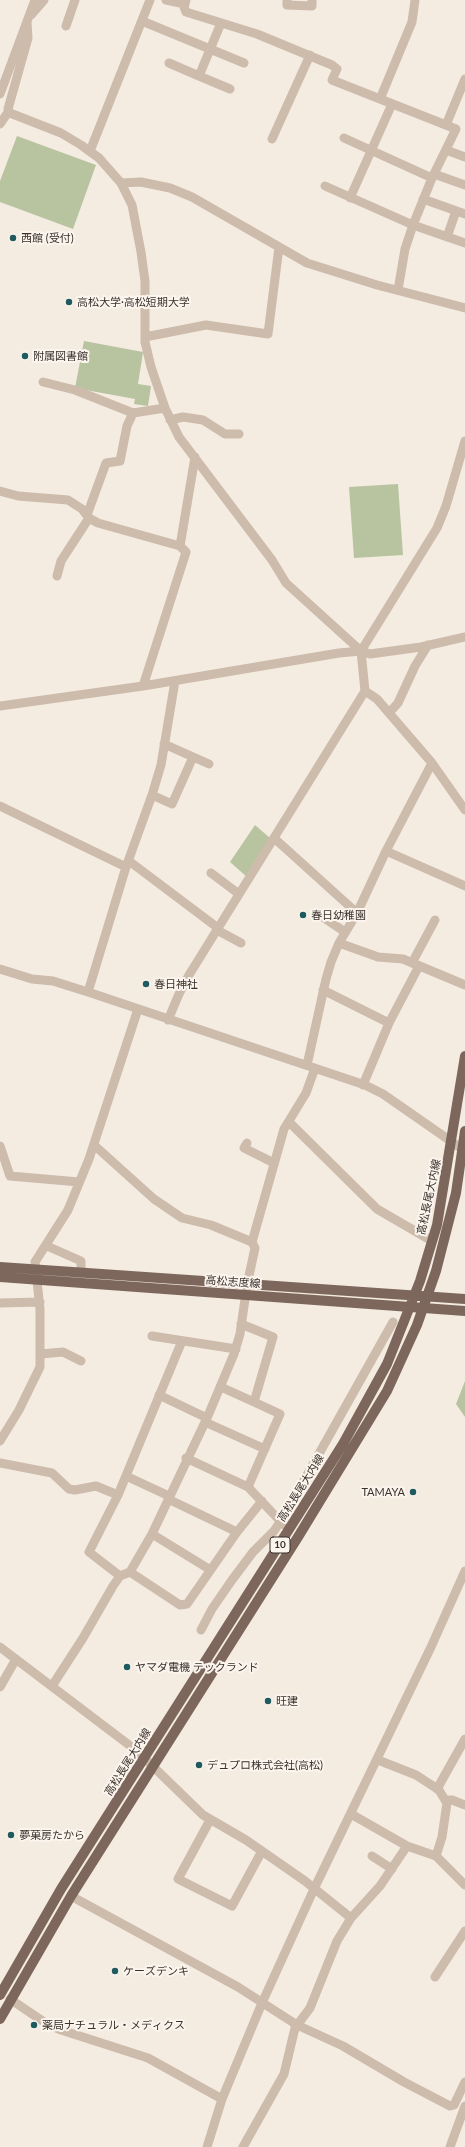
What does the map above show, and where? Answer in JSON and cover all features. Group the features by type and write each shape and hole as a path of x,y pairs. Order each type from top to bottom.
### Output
{"main road":[{"name":"高松長尾大内線","path":"0,1995 61,1889 290,1530 343,1444 376,1385 399,1337 414,1297 432,1240 452,1142 465,1056"},
{"name":"高松長尾大内線","path":"0,2019 10,1998 71,1896 298,1537 387,1391 402,1361 428,1297 448,1226 464,1150 465,1131"},
{"name":"高松志度線","path":"0,1267 37,1275 246,1290 465,1299"},
{"name":"高松志度線","path":"0,1276 81,1273 410,1308 465,1311"}],"street":[{"path":"0,94 35,0"},
{"path":"0,124 9,111 28,38 29,19 44,0"},
{"path":"66,26 75,0"},
{"path":"90,151 150,0"},
{"path":"166,0 186,2 186,12 257,34 310,55 332,65 337,69 332,80 456,129 433,176 413,225 405,249 398,290"},
{"path":"287,0 287,5 312,6 312,0"},
{"path":"380,99 412,22 415,0"},
{"path":"142,21 244,63"},
{"path":"199,76 221,23"},
{"path":"272,139 310,55"},
{"path":"168,63 230,89"},
{"path":"446,125 465,79"},
{"path":"350,198 392,104"},
{"path":"9,111 10,113 61,133 90,151 99,158 121,183 132,205 145,281 145,337 151,367 165,408 179,437 272,560 286,583 361,650 370,654 428,646 465,637"},
{"path":"344,138 433,176 465,185"},
{"path":"446,150 465,157"},
{"path":"121,183 141,182 170,188 192,197 307,263 465,308"},
{"path":"325,186 413,225 465,243"},
{"path":"423,199 461,213 447,237"},
{"path":"145,337 206,325 268,334 279,247"},
{"path":"44,382 75,390 133,413 165,408"},
{"path":"57,576 61,561 88,516 106,463 120,461 127,426 133,413"},
{"path":"170,420 183,417 203,420 225,434 239,434"},
{"path":"168,1020 178,994 365,691 361,650 437,528 446,506 465,441"},
{"path":"180,546 195,457"},
{"path":"0,491 18,496 68,500 82,509 88,516 98,523 180,546 186,552 143,686"},
{"path":"389,713 398,703 416,666 428,646"},
{"path":"0,706 143,686 361,650"},
{"path":"88,992 128,864 152,795 164,744 175,681"},
{"path":"365,691 377,699 432,763 465,810"},
{"path":"164,744 209,764"},
{"path":"152,795 172,804 193,757"},
{"path":"252,1242 284,1129 306,1093 324,990 331,962 339,943 357,913 386,851 432,763"},
{"path":"0,806 128,864 218,929 241,943"},
{"path":"274,838 357,913"},
{"path":"386,851 465,886"},
{"path":"211,873 239,894"},
{"path":"317,913 345,932"},
{"path":"363,1085 435,920"},
{"path":"339,943 378,957 403,959 465,985"},
{"path":"0,969 32,979 53,981 88,992 363,1085 383,1094 464,1150"},
{"path":"324,990 389,1023"},
{"path":"0,1441 35,1379 41,1354 40,1302 35,1262 47,1246 68,1210 94,1145 138,1009"},
{"path":"289,1122 377,1209 432,1240"},
{"path":"247,1143 244,1148 274,1164"},
{"path":"52,1686 120,1576 130,1572 152,1534 186,1458 206,1420 236,1349 255,1248 252,1242 211,1225 182,1218 154,1199 94,1145"},
{"path":"0,1146 10,1176 79,1182"},
{"path":"47,1246 81,1261 81,1273"},
{"path":"0,1303 40,1302"},
{"path":"202,1630 212,1609 232,1580 256,1549 280,1522 393,1322"},
{"path":"241,1324 273,1337 254,1402"},
{"path":"152,1336 236,1349"},
{"path":"120,1576 88,1552 118,1495 182,1341"},
{"path":"41,1354 63,1352 81,1361"},
{"path":"221,1387 280,1414 248,1487"},
{"path":"159,1395 265,1449"},
{"path":"186,1458 248,1487 280,1522 298,1537"},
{"path":"0,1463 52,1473 69,1489 75,1490 96,1486 118,1495"},
{"path":"126,1476 237,1532"},
{"path":"130,1572 180,1605 187,1604 209,1569 262,1501"},
{"path":"152,1534 209,1569"},
{"path":"207,2147 222,2099 262,2003 314,1889 378,1760 465,1571"},
{"path":"0,1647 144,1757 210,1820 262,1851 305,1881 352,1918"},
{"path":"1,1684 16,1659"},
{"path":"437,1789 465,1739"},
{"path":"378,1760 416,1775 437,1789 447,1803 442,1837 436,1856"},
{"path":"445,1800 452,1800 465,1805"},
{"path":"350,1814 407,1846 436,1856 465,1885"},
{"path":"210,1820 178,1879 232,1906 262,1851"},
{"path":"243,2147 284,2074 297,2024 310,2008 337,1941 352,1918 380,1886 407,1846"},
{"path":"372,1856 392,1869"},
{"path":"71,1896 238,1987 297,2024 343,2046 404,2082 450,2106 454,2105 465,2082"},
{"path":"435,1977 465,1931"},
{"path":"10,1998 47,2024 60,2030 148,2058 222,2099"},
{"path":"450,2147 465,2106"}],"green space":[{"path":"17,136 96,165 73,229 0,202 0,181"},
{"path":"84,341 143,352 138,384 151,386 148,406 134,404 135,399 75,388"},
{"path":"398,484 403,555 354,558 349,487"},
{"path":"255,825 270,838 247,877 230,862"},
{"path":"465,1381 465,1417 456,1404"}],"place":[{"name":"西館 (受付)","path":"13,238"},
{"name":"高松大学·高松短期大学","path":"69,302"},
{"name":"附属図書館","path":"25,356"},
{"name":"春日幼稚園","path":"303,915"},
{"name":"春日神社","path":"146,984"},
{"name":"TAMAYA","path":"413,1492"},
{"name":"ヤマダ電機 テックランド","path":"127,1667"},
{"name":"旺建","path":"268,1701"},
{"name":"デュプロ株式会社(高松)","path":"199,1765"},
{"name":"夢菓房たから","path":"11,1835"},
{"name":"ケーズデンキ","path":"115,1971"},
{"name":"薬局ナチュラル・メディクス","path":"34,2025"}]}
